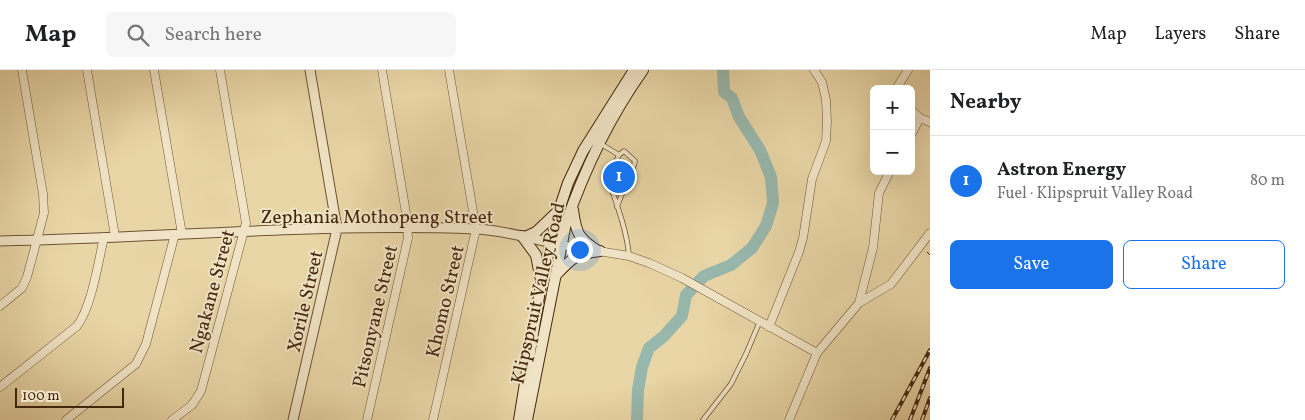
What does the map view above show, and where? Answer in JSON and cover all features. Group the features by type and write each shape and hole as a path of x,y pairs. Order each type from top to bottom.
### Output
{"main road":[{"name":"Klipspruit Valley Road","path":"519,420 541,284 559,210 568,183 583,151 634,70"},
{"name":"Klipspruit Valley Road","path":"527,420 561,245 572,206 614,116 643,70"},
{"path":"572,206 577,233 584,242 599,251"},
{"path":"541,284 536,254 523,236 536,232 559,210"},
{"path":"556,276 582,253 599,251"}],"street":[{"path":"0,306 22,288 27,277 44,213 22,70"},
{"path":"88,70 115,236"},
{"path":"66,420 126,374 139,360 178,234 154,70"},
{"name":"Ngakane Street","path":"172,420 192,404 201,391 245,231 246,223 220,70"},
{"name":"Xorile Street","path":"293,420 337,229 310,70"},
{"name":"Pitsonyane Street","path":"367,420 407,247 408,229 382,70"},
{"name":"Khomo Street","path":"433,420 476,229 449,70"},
{"path":"769,327 799,252 812,179 826,142 826,100 822,82 814,70"},
{"path":"895,85 908,70"},
{"path":"915,114 930,122"},
{"path":"914,130 920,118"},
{"path":"858,303 873,248 879,193 888,175"},
{"name":"Zephania Mothopeng Street","path":"0,242 245,231 476,229 629,256 682,278 817,353"},
{"path":"789,420 817,353 858,303 891,284 930,233"},
{"path":"0,387 82,320 88,306 104,237"}],"lane":[{"path":"601,144 619,155"},
{"path":"626,185 635,160 624,152 619,155 611,172 609,182 626,236 629,256"},
{"path":"617,207 623,191"},
{"path":"703,420 731,384 760,321"}],"waterway":[{"path":"637,420 638,390 642,367 649,348 664,336 682,316 686,295 704,276 731,265 752,248 766,226 773,203 771,177 760,150 739,117 732,98 724,92 723,70"}],"railway":[{"path":"892,420 930,350"},
{"path":"910,420 930,368"},
{"path":"922,420 930,398"}],"place":[{"name":"Astron Energy","path":"619,177"}]}
